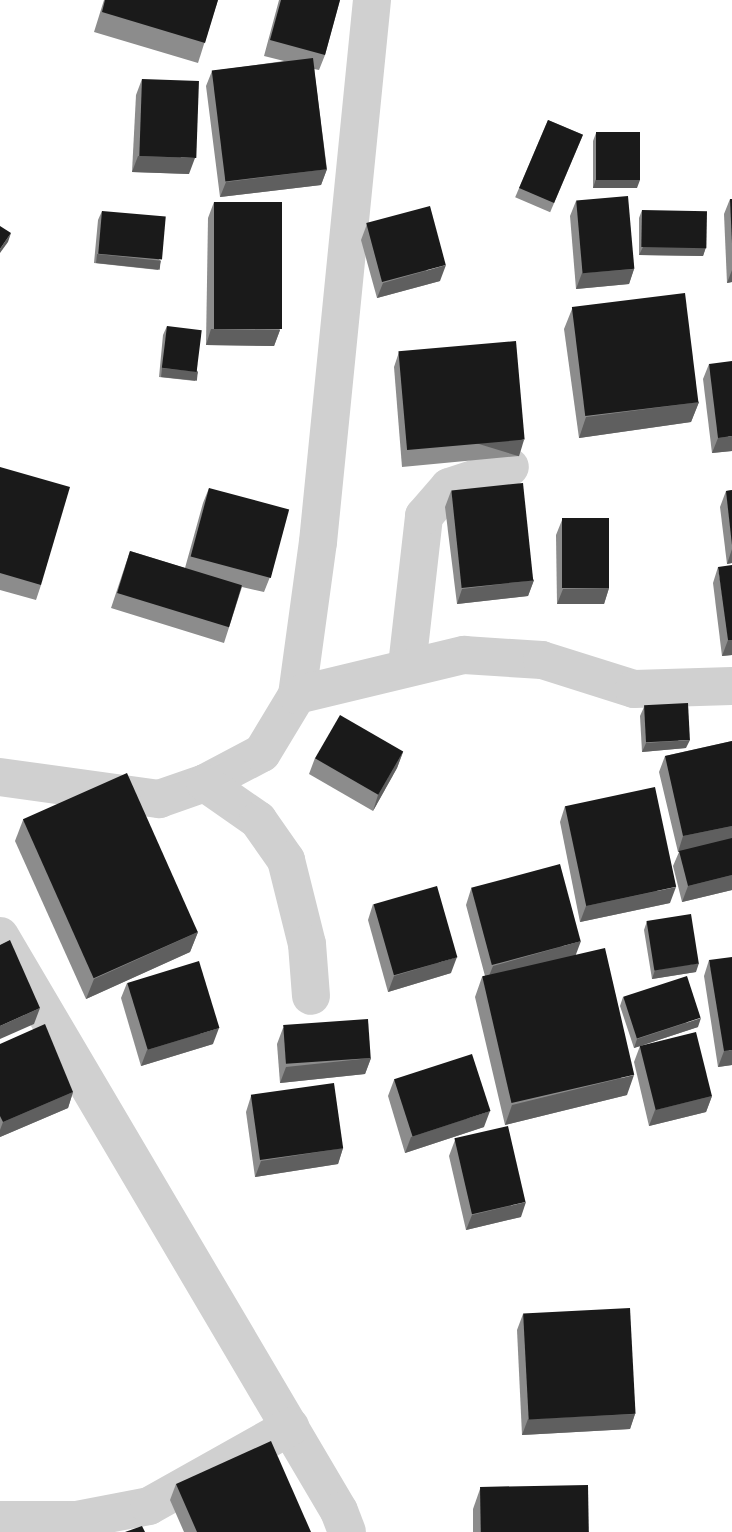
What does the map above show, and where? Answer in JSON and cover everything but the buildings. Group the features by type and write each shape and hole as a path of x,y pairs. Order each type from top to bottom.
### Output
{"street":[{"path":"0,777 159,799 205,783 262,753 297,695 318,542 372,0"},
{"path":"407,666 424,516 449,487 510,467"},
{"path":"297,695 464,654 542,660 634,690 732,685"},
{"path":"205,783 258,820 286,860 307,944 312,996"},
{"path":"0,936 340,1511 347,1532"},
{"path":"0,1520 77,1520 149,1506 290,1427"}]}
